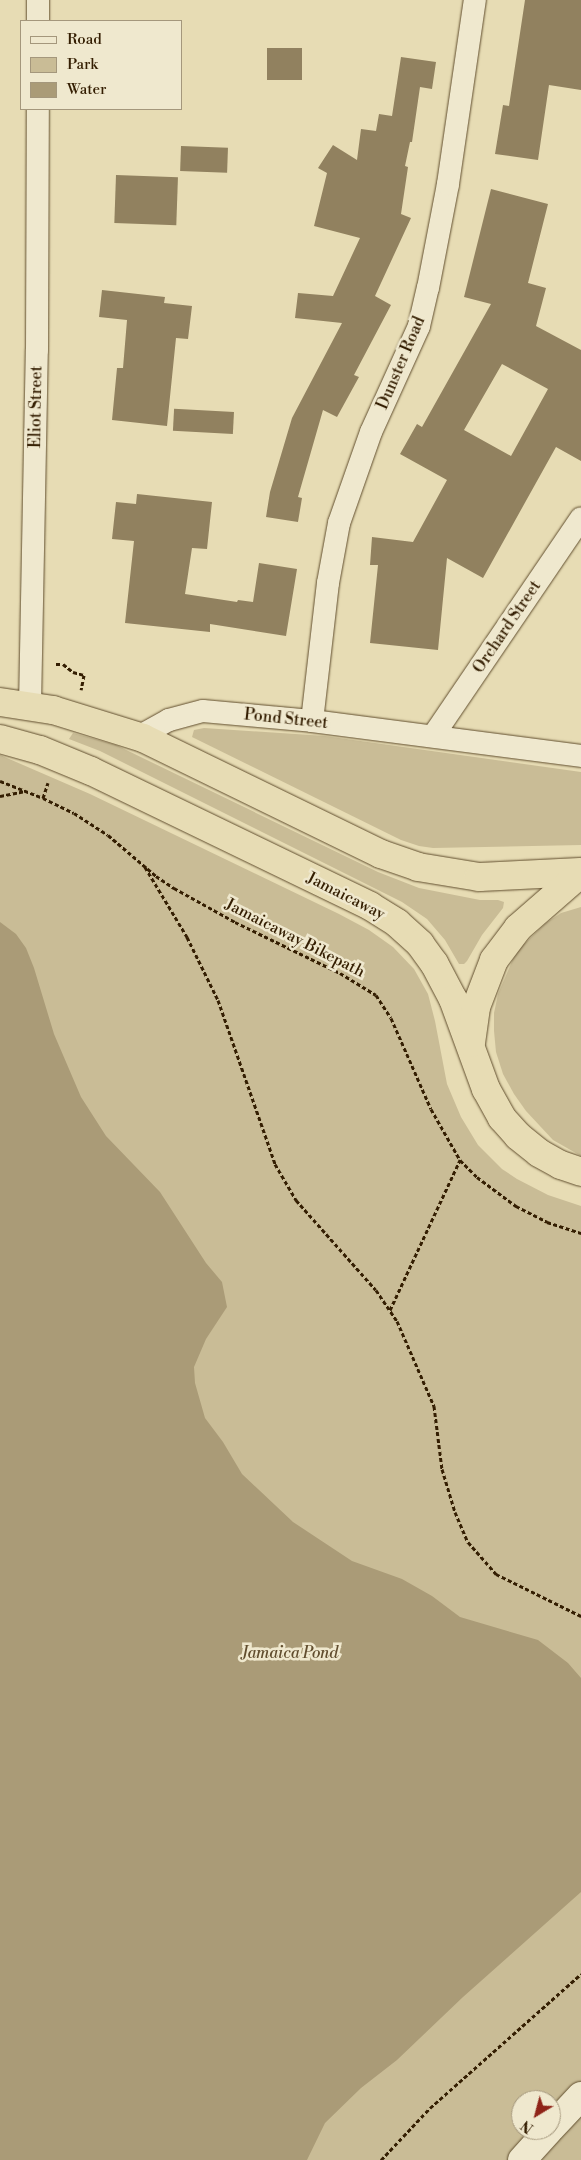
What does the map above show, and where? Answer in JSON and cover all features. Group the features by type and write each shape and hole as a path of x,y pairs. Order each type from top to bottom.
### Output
{"highway":[{"path":"0,702 30,706 88,719 138,737 404,863 431,871 473,877 512,877 581,872"},
{"name":"Jamaicaway","path":"0,739 40,750 92,771 385,915 410,933 434,963 453,999 490,1096 502,1118 518,1136 544,1156 581,1172"},
{"path":"471,1048 476,1007 494,960 518,928 581,872"}],"main road":[{"path":"561,2117 581,2096"},
{"path":"522,2160 540,2140"}],"street":[{"path":"38,0 38,20"},
{"name":"Dunster Road","path":"312,721 328,583 339,523 364,448 419,326 430,280 448,184 475,0"},
{"name":"Eliot Street","path":"30,706 37,350 38,110"},
{"name":"Orchard Street","path":"433,736 581,518"},
{"name":"Pond Street","path":"138,737 169,720 203,711 312,721 581,756"}],"path":[{"path":"63,664 72,672 84,675"},
{"name":"Jamaicaway Bikepath","path":"0,781 27,791 84,819 120,844 145,867 174,888 214,911 340,973 376,995 391,1018 431,1109 460,1160 477,1177 516,1206 546,1222 581,1233"},
{"path":"0,796 27,791"},
{"path":"145,867 187,937 218,1000 275,1164 296,1200 376,1290 390,1310 416,1360 434,1406 442,1469 455,1512 468,1542 496,1574 581,1616"},
{"path":"390,1310 460,1160"},
{"path":"381,2160 430,2108 581,1974"}],"green space":[{"path":"204,728 325,736 581,772 581,845 433,848 419,846 401,840 192,737 194,730"},
{"path":"73,733 116,745 378,872 419,888 480,900 498,900 504,902 503,908 482,935 467,961 464,964 459,964 445,940 427,919 402,902 100,751 69,739"},
{"name":"Jamaica Pond","path":"0,755 90,794 339,914 369,930 393,947 414,969 428,994 447,1084 461,1117 478,1145 502,1169 517,1179 548,1195 581,1206 581,2160 0,2160"},
{"path":"581,907 581,1156 553,1140 526,1111 514,1094 503,1074 496,1052 494,1013 498,994 513,959 521,947 546,923 561,913"}],"water":[{"name":"Jamaica Pond","path":"0,922 16,934 26,948 54,1034 81,1097 106,1136 160,1192 206,1263 222,1282 227,1307 206,1339 194,1367 195,1383 205,1418 223,1442 242,1474 293,1522 352,1561 402,1579 432,1596 460,1617 538,1640 568,1663 581,1678 581,1892 463,1997 397,2060 361,2088 325,2123 307,2160 0,2160"}],"building":[{"path":"525,0 581,0 581,90 549,85 538,160 495,154 503,105 509,106"},
{"path":"267,48 302,48 302,80 267,80"},
{"path":"401,57 436,62 432,89 420,87 412,142 410,142 405,166 408,167 401,214 411,218 375,296 391,305 354,375 359,377 337,417 323,410 298,497 302,498 298,522 266,517 270,492 292,418 342,323 295,318 298,293 333,296 360,238 314,226 327,173 318,168 333,145 357,160 361,129 376,131 379,114 392,116"},
{"path":"181,146 228,148 227,173 180,171"},
{"path":"116,175 178,177 176,225 114,223"},
{"path":"491,189 548,204 528,283 546,288 536,326 581,350 581,461 556,447 483,578 447,558 438,650 370,643 378,565 370,565 372,537 413,542 447,480 400,454 417,424 422,427 491,304 464,297","holes":["502,364 548,389 511,456 464,430"]},
{"path":"102,290 165,297 164,303 192,306 188,339 176,338 167,426 112,420 117,368 123,368 127,320 99,317"},
{"path":"174,409 234,412 233,434 173,431"},
{"path":"137,494 212,502 207,549 192,548 185,594 237,602 238,600 253,602 259,563 297,569 286,636 210,624 210,632 125,623 134,541 112,539 116,502 136,504"}]}
